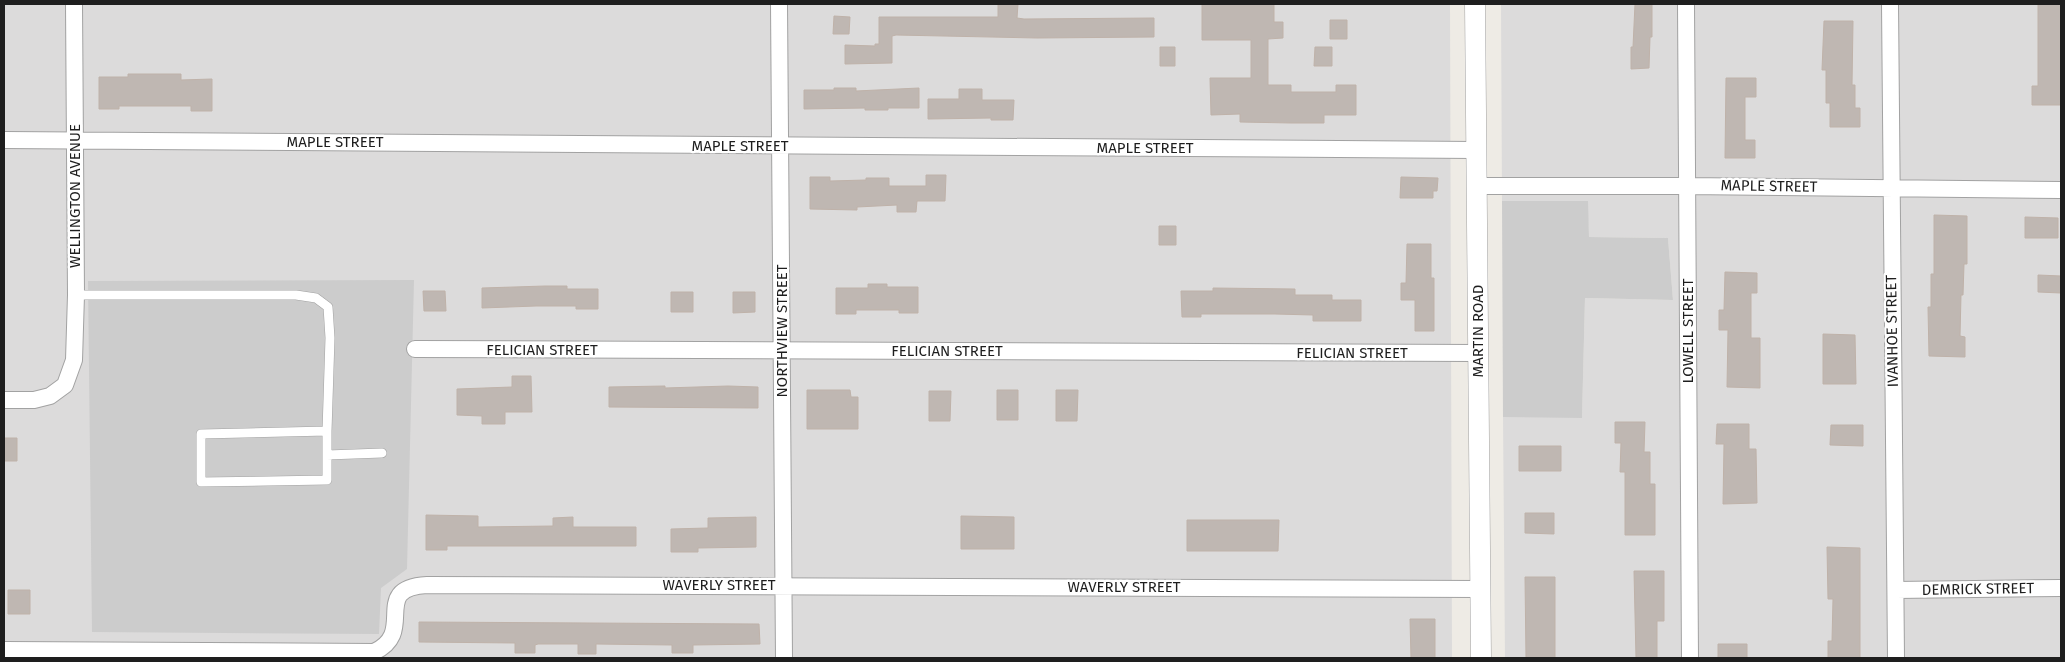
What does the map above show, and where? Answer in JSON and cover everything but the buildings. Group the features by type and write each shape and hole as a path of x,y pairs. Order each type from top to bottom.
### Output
{"street":[{"name":"WELLINGTON AVENUE","path":"4,400 42,399 50,396 65,386 74,360 76,295 74,4"},
{"name":"NORTHVIEW STREET","path":"779,4 784,658"},
{"name":"MARTIN ROAD","path":"1475,4 1481,658"},
{"name":"LOWELL STREET","path":"1686,4 1690,658"},
{"name":"IVANHOE STREET","path":"1890,4 1890,188 1896,658"},
{"name":"MAPLE STREET","path":"4,140 1476,150"},
{"name":"MAPLE STREET","path":"1477,186 2061,190"},
{"name":"FELICIAN STREET","path":"415,349 1478,353"},
{"name":"WAVERLY STREET","path":"4,650 85,654 374,652 390,642 394,633 395,608 400,594 408,587 416,585 1480,589"},
{"name":"DEMRICK STREET","path":"1896,590 2061,588"}],"lane":[{"path":"76,295 296,295 316,298 328,307 330,338 327,480 200,482 201,434 327,431"},
{"path":"327,454 382,454"}],"shaded area":[{"path":"4,4 1450,4 1452,658 4,658"},
{"path":"1501,4 2061,4 2061,658 1505,658 1503,417 1582,417 1585,298 1673,300 1668,238 1589,237 1587,201 1502,201"},
{"path":"1502,201 1588,201 1589,237 1668,238 1673,300 1585,298 1582,418 1503,417"},
{"path":"414,280 407,569 381,588 379,634 92,632 88,281"}]}
